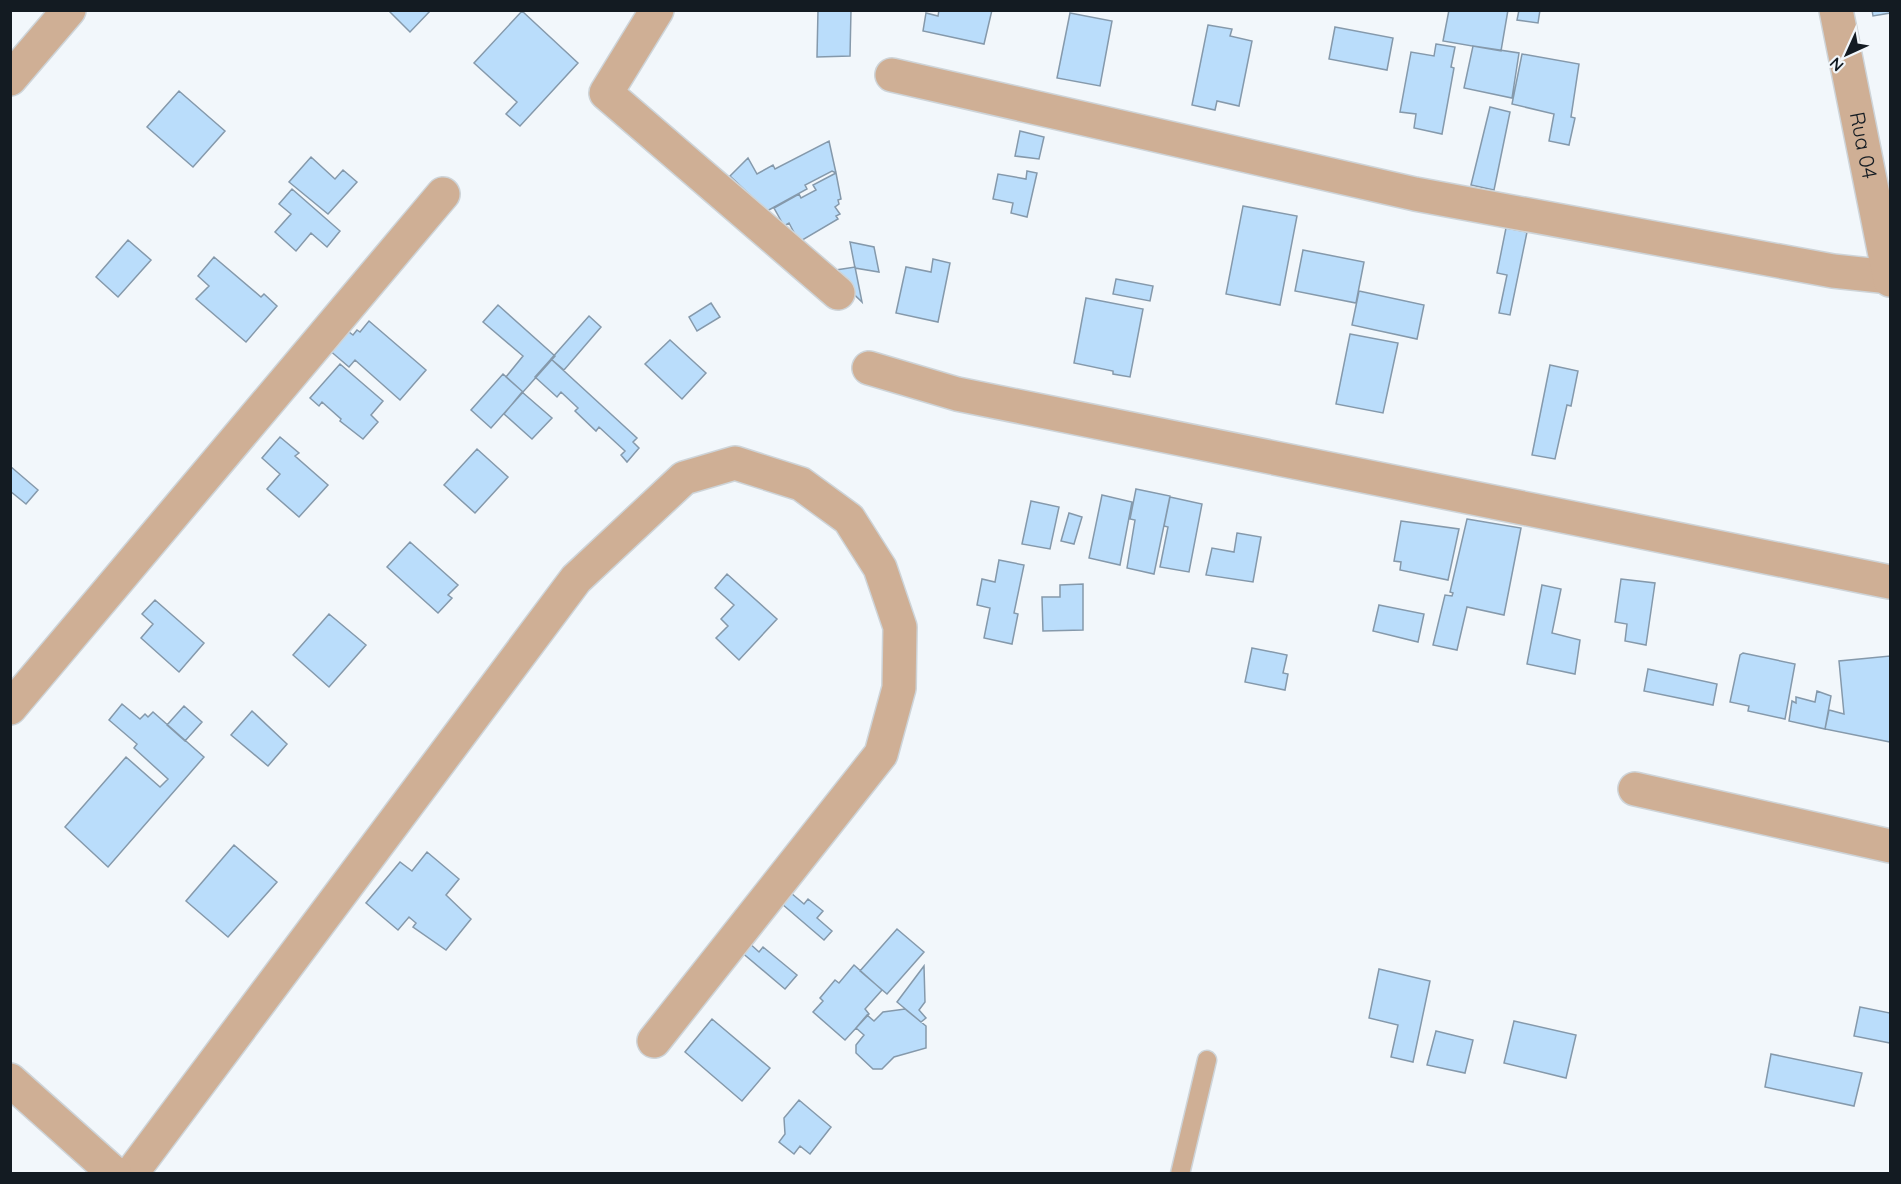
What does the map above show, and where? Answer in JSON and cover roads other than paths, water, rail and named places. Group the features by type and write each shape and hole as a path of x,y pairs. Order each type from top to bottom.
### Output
{"street":[{"path":"10,79 69,10"},
{"path":"657,10 606,93 838,293"},
{"name":"Rua 04","path":"1836,10 1890,278"},
{"path":"892,75 1415,194 1833,271 1890,278"},
{"path":"10,708 443,194"},
{"path":"869,368 957,394 1890,582"},
{"path":"131,1173 576,579 684,478 735,463 801,484 849,519 880,568 900,627 899,688 881,754 654,1041"},
{"path":"1635,789 1890,846"},
{"path":"10,1080 115,1173"}],"lane":[{"path":"1180,1173 1207,1060"}]}
